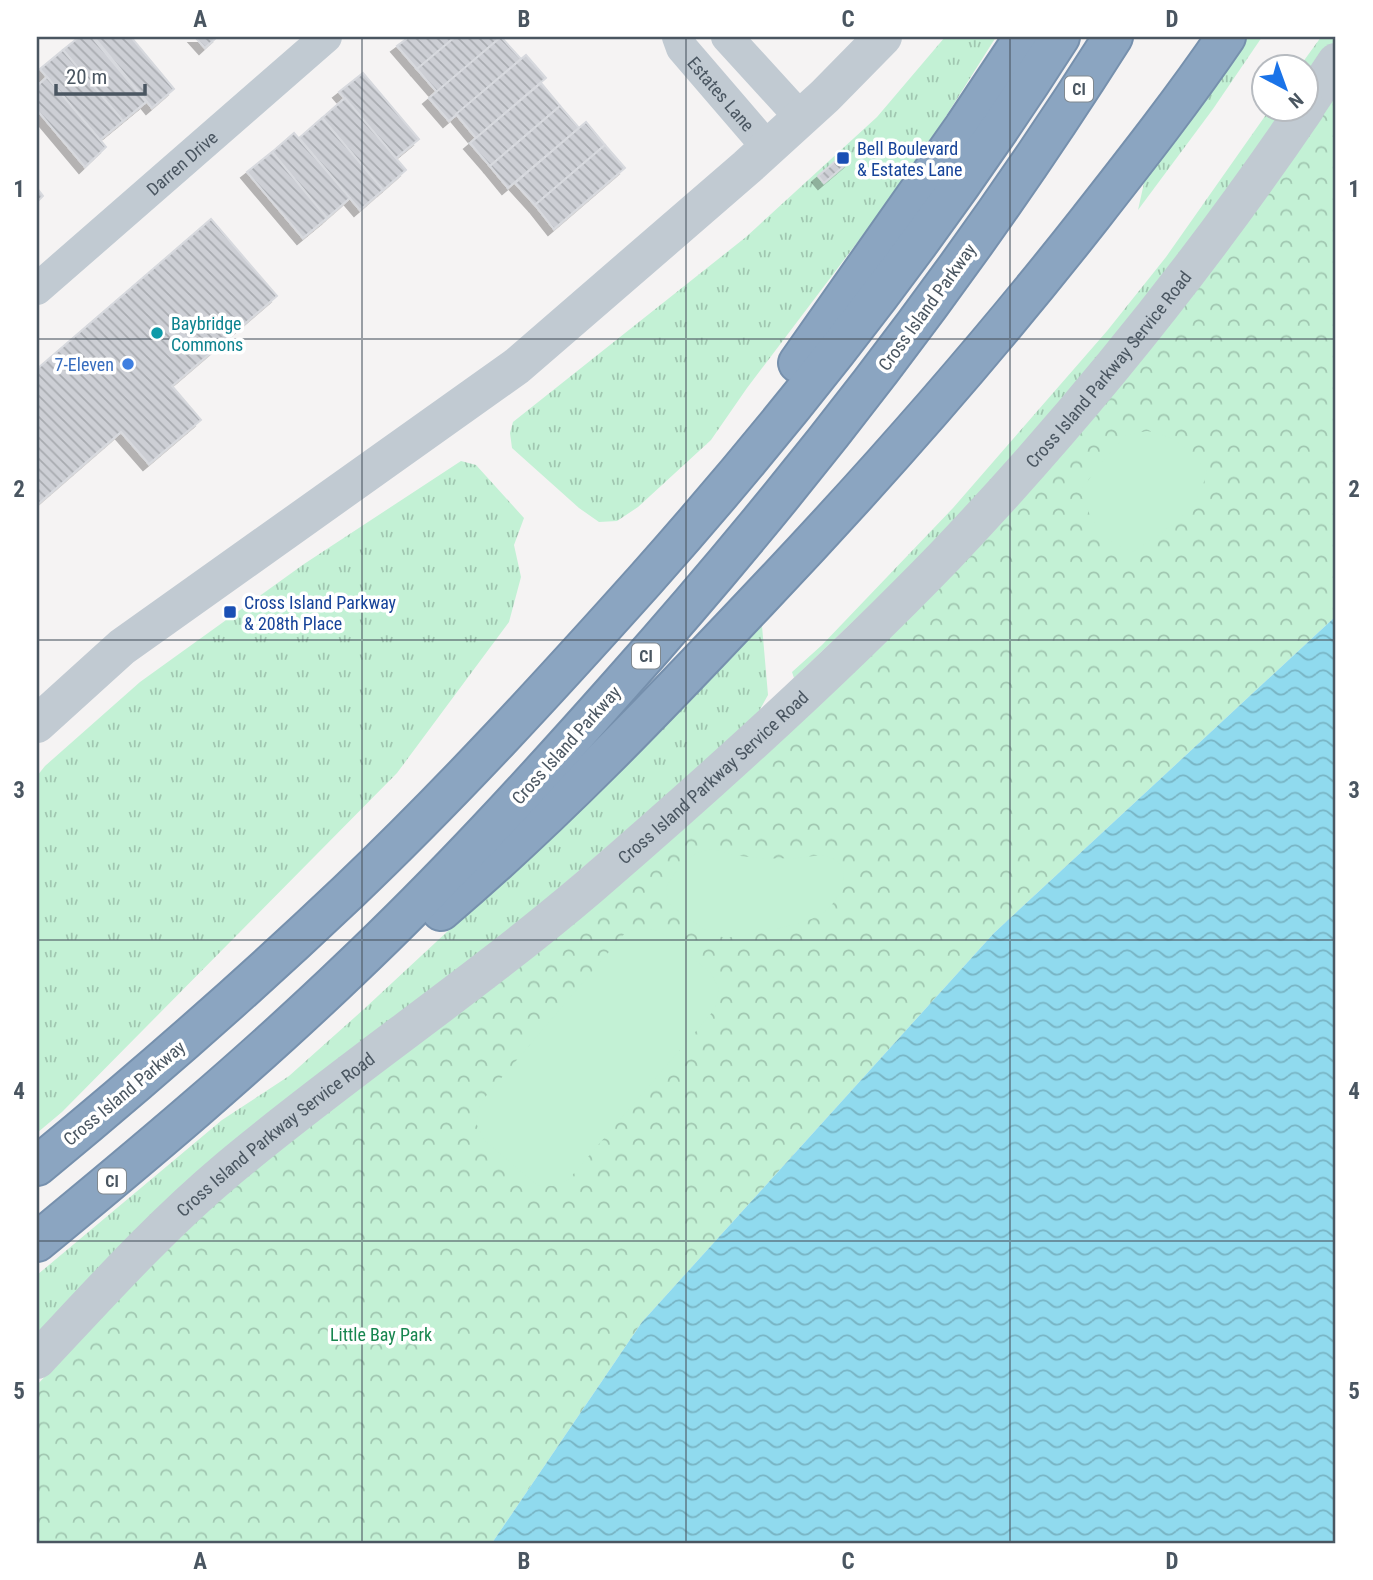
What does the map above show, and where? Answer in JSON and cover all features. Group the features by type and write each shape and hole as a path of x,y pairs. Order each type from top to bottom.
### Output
{"highway":[{"path":"645,579 934,172 1024,37"},
{"name":"Cross Island Parkway","path":"37,1166 183,1043 351,890 538,699 716,498 848,340 929,230 1059,37"},
{"name":"Cross Island Parkway","path":"37,1242 187,1118 348,972 548,766 718,574 820,448 919,319 1114,37"},
{"path":"187,1118 356,983 480,878 561,804 647,717 831,523 948,391 1119,181 1193,85 1226,37"}],"street":[{"name":"Darren Drive","path":"37,289 326,37"},
{"name":"Estates Lane","path":"678,37 682,48 768,148"},
{"path":"727,37 801,118"},
{"path":"37,724 122,647 517,366 768,148 883,37"},
{"name":"Cross Island Parkway Service Road","path":"1320,87 1336,62"},
{"name":"Cross Island Parkway Service Road","path":"37,1360 205,1188 294,1115 564,908 746,750 867,634 992,505 1119,359 1204,253 1296,122"}],"green space":[{"path":"945,37 996,37 912,170 747,388 711,440 638,507 617,521 599,522 579,508 512,448 510,433 513,422 746,237 877,117"},
{"path":"1248,37 1262,37 1213,109 1138,210 1146,174"},
{"path":"1321,37 1336,38 1320,63 1320,52 1310,52"},
{"name":"Little Bay Park","path":"1336,89 1336,616 994,933 642,1322 492,1543 37,1543 37,1385 111,1305 230,1189 706,808 1307,122 1320,122 1320,107"},
{"path":"1261,122 1280,122 1178,266 964,515 794,678 792,672 822,645 953,508 1107,331 1166,257"},
{"path":"1147,431 1174,440 1207,471 1200,492 1188,510 1133,552 1121,547 1098,529 1080,491 1126,435"},
{"path":"461,461 476,465 524,518 514,545 521,577 509,622 397,773 62,1112 37,1133 37,776 140,682 304,564"},
{"path":"762,626 768,695 754,720 37,1338 37,1275 222,1120 289,1076 364,1009 535,850"},
{"path":"713,849 755,858 829,857 838,862 842,869 842,886 834,903 813,918 755,933 722,937 701,927 668,903 666,887 690,857"},
{"path":"642,926 662,933 712,974 719,990 715,1009 569,1179 556,1186 537,1185 484,1140 476,1123 480,1103 625,933"}],"water":[{"path":"1336,616 1336,1543 492,1543 642,1322 994,933"}],"building":[{"path":"79,37 92,37 146,102 123,121 63,50"},
{"path":"94,37 131,37 174,89 152,108"},
{"path":"195,37 217,37 205,48"},
{"path":"409,37 455,37 417,69 397,46"},
{"path":"455,37 501,37 437,92 417,69"},
{"path":"501,37 521,59 449,121 429,98"},
{"path":"63,50 123,121 100,140 40,69"},
{"path":"526,55 546,78 476,138 456,114"},
{"path":"363,73 419,139 396,158 339,92"},
{"path":"47,77 106,147 85,167 37,110 37,86"},
{"path":"541,83 560,106 490,166 470,143"},
{"path":"345,98 406,170 383,190 322,118"},
{"path":"560,106 579,128 508,188 490,166"},
{"path":"322,118 383,190 360,210 299,138"},
{"path":"586,122 605,145 535,205 515,183"},
{"path":"294,133 350,198 327,218 272,152"},
{"path":"605,145 625,168 554,229 535,205"},
{"path":"272,152 327,218 303,238 247,172"},
{"path":"844,154 850,161 824,183 818,176"},
{"path":"37,188 43,196 37,202"},
{"name":"Baybridge Commons","path":"211,219 277,296 172,386 201,420 149,464 121,432 37,505 37,369"}],"place":[{"name":"Bell Boulevard & Estates Lane","path":"843,158"},
{"name":"Baybridge Commons","path":"157,333"},
{"name":"7-Eleven","path":"128,364"},
{"name":"Cross Island Parkway & 208th Place","path":"230,612"}]}
